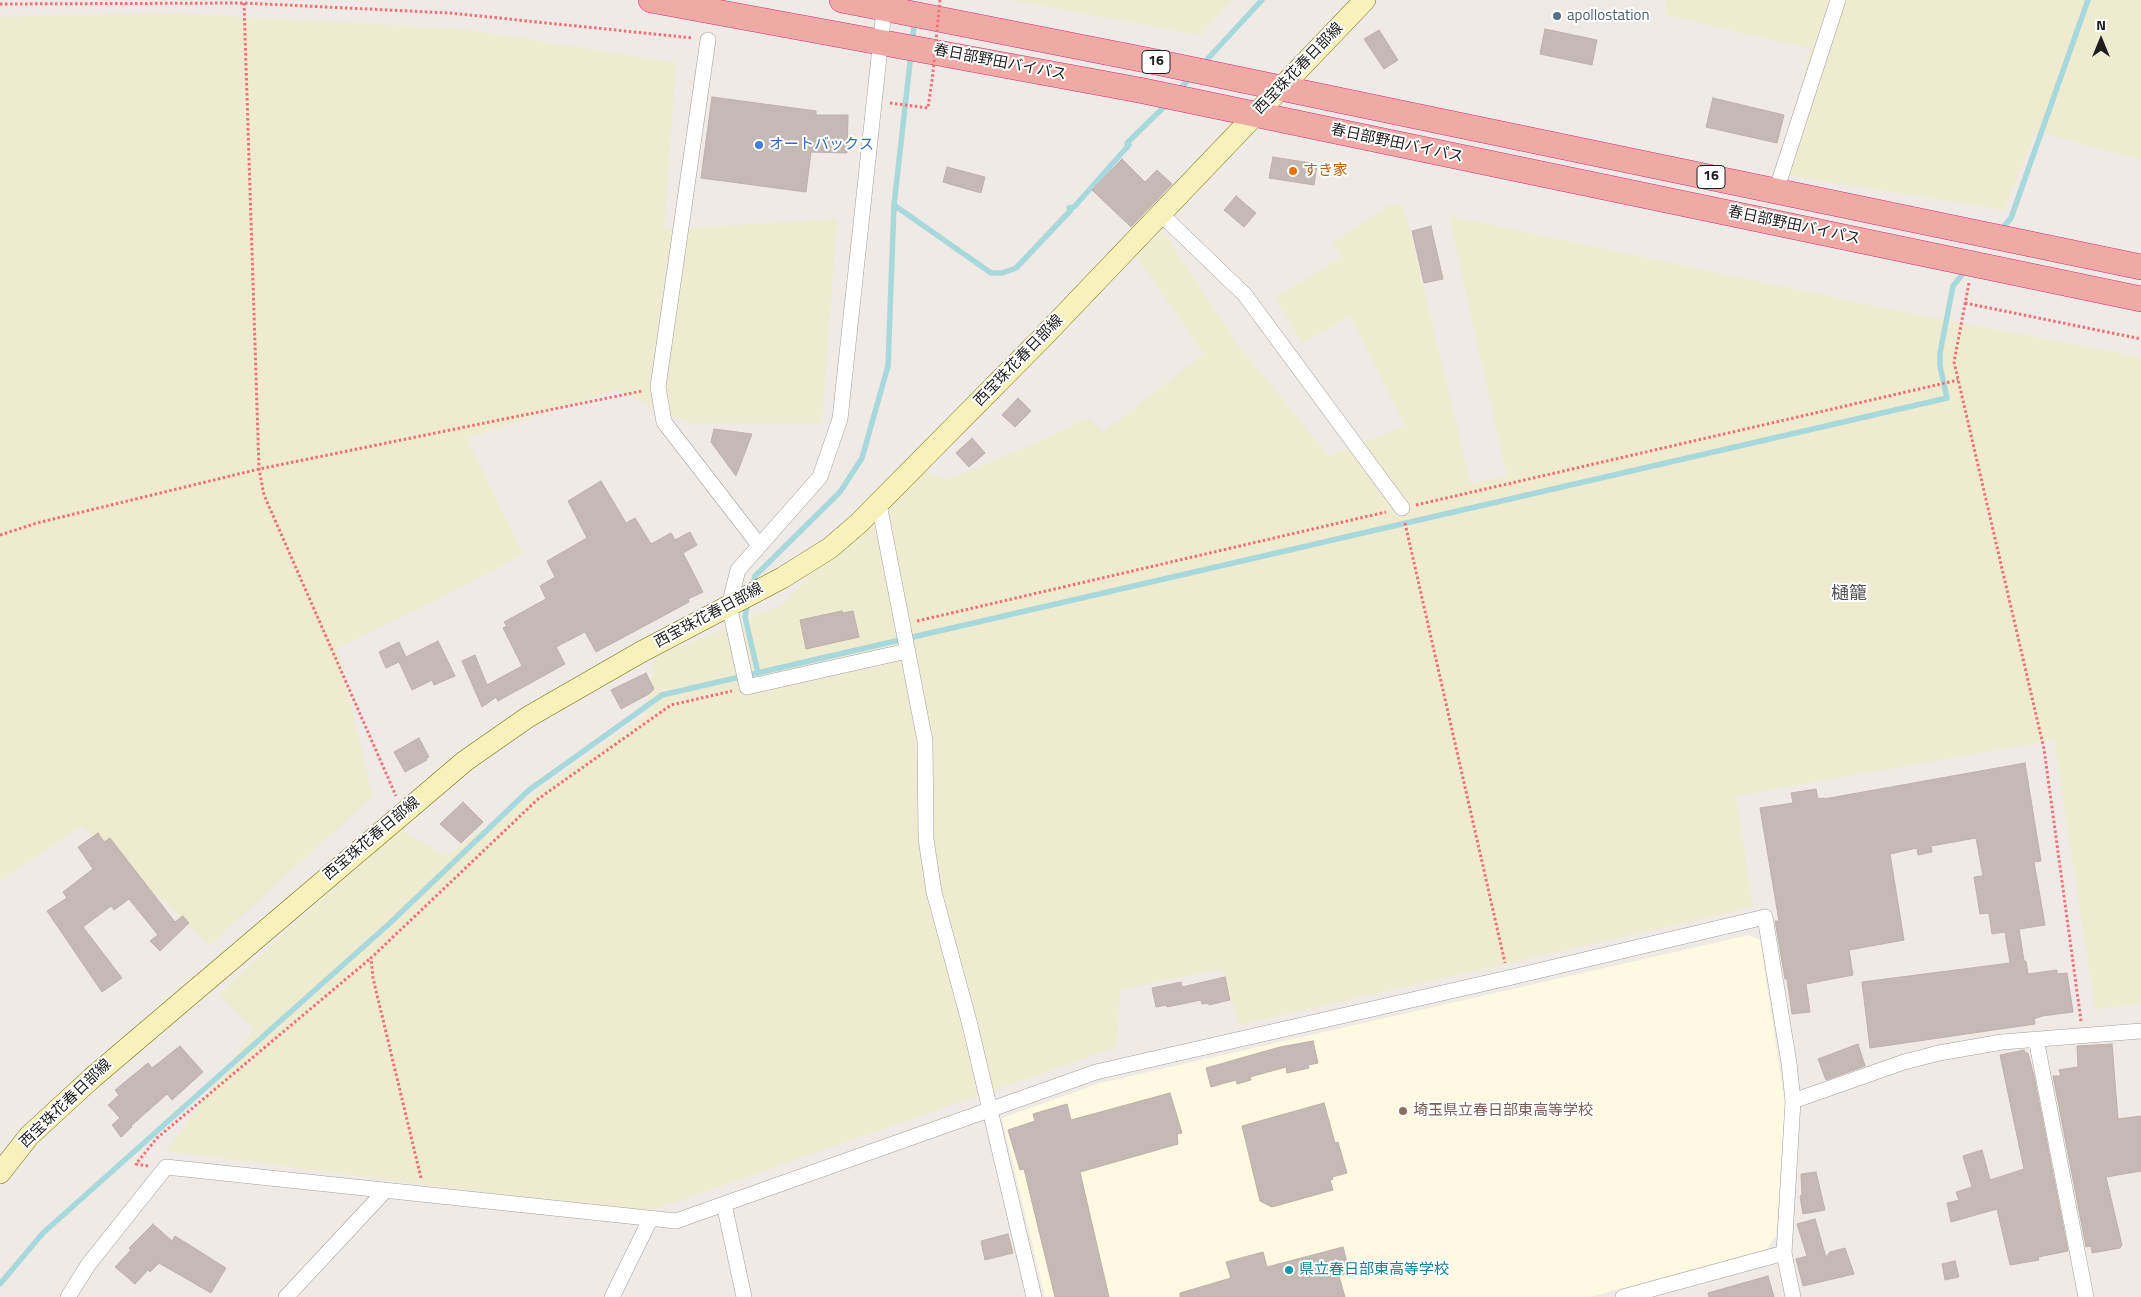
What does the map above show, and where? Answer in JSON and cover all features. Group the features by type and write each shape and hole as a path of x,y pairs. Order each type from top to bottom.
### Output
{"highway":[{"name":"春日部野田バイパス","path":"652,0 881,41 1256,114 2141,299"},
{"name":"春日部野田バイパス","path":"842,0 885,4 2141,266"}],"main road":[{"name":"西宝珠花春日部線","path":"0,1172 29,1136 92,1078 465,761 528,717 641,652 763,588 830,548 879,504 1161,214 1365,0"}],"street":[{"path":"1776,191 1838,0"},
{"path":"885,4 840,419 820,477 738,570 733,603 747,687 907,651"},
{"path":"708,40 658,387 664,422 759,545"},
{"path":"1161,214 1244,295 1402,508"},
{"path":"879,504 925,741 926,839 934,892 970,1025 1034,1297"},
{"path":"68,1297 88,1265 166,1168 650,1220 676,1221 989,1108 1096,1072 1765,917 1789,1063 1793,1101 1784,1253 1793,1297"},
{"path":"1793,1101 1904,1062 1939,1053 2036,1039 2141,1031"},
{"path":"2036,1039 2086,1297"},
{"path":"286,1297 385,1191"},
{"path":"724,1204 744,1297"},
{"path":"612,1297 650,1220"},
{"path":"1622,1297 1784,1253"}],"path":[{"path":"874,102 928,108 940,0"},
{"path":"0,4 244,3 450,12 708,40"},
{"path":"244,3 260,469 264,495 404,813"},
{"path":"1978,265 1969,284 1954,362 2044,749 2083,1036"},
{"path":"1965,303 2141,339"},
{"path":"902,624 1958,380"},
{"path":"0,535 37,523 260,469 658,387"},
{"path":"1402,508 1508,978"},
{"path":"166,1168 136,1164 157,1138 371,958 538,799 672,705 747,687"},
{"path":"371,958 373,978 425,1196"}],"shaded area":[{"path":"1011,0 1233,0 1200,35"},
{"path":"1666,0 2141,0 2141,160 2036,131 2004,210 1780,174 1810,49 1666,15"},
{"path":"173,13 464,29 676,63 664,229 837,219 822,423 689,423 617,390 467,438 523,554 430,603 337,648 373,796 210,945 82,826 0,881 0,17"},
{"path":"1391,204 1404,207 1471,484 1507,476 1449,216 1913,314 2141,357 2141,1004 2095,1009 2054,740 1736,796 1753,907 1239,1025 1222,969 1120,990 1117,1047 644,1213 166,1151 254,1029 219,994 399,828 445,856 645,715 655,657 782,605 912,467 947,480 1088,418 1103,432 1204,354 1136,256 1163,231 1236,342 1329,456 1405,426 1350,316 1302,343 1275,298 1341,257 1333,243"},
{"name":"埼玉県立春日部東高等学校","path":"1749,935 1760,940 1785,1104 1776,1236 1767,1249 1590,1297 1045,1297 1002,1118 1100,1083"}],"building":[{"path":"1545,29 1597,40 1592,65 1540,54"},
{"path":"1379,30 1398,60 1384,69 1364,39"},
{"name":"オートバックス","path":"712,97 816,111 816,115 848,115 847,153 811,152 806,192 701,178"},
{"path":"1713,98 1784,115 1777,143 1706,127"},
{"name":"すき家","path":"1273,157 1317,164 1314,185 1269,178"},
{"path":"1122,159 1145,182 1157,170 1172,184 1131,227 1092,190"},
{"path":"947,167 985,177 981,193 943,182"},
{"path":"1236,196 1256,213 1244,227 1224,210"},
{"path":"1431,226 1443,279 1424,283 1412,231"},
{"path":"1018,398 1031,411 1015,427 1002,415"},
{"path":"714,429 752,434 736,476 711,442"},
{"path":"972,438 985,453 969,467 956,453"},
{"path":"601,481 626,523 635,518 651,544 671,533 675,540 690,532 697,545 683,553 703,592 688,599 689,602 596,652 585,632 556,647 565,664 498,701 496,697 482,707 462,661 475,655 487,685 522,666 503,628 507,626 504,622 546,599 540,586 555,577 547,561 587,538 568,501"},
{"path":"842,611 843,613 853,611 859,637 806,649 800,620"},
{"path":"438,641 455,676 434,685 432,680 412,690 399,662 386,668 379,652 399,642 406,657"},
{"path":"646,673 654,689 649,694 621,709 611,690"},
{"path":"419,738 429,757 405,772 394,752"},
{"path":"2025,763 2041,861 2034,862 2045,925 2019,929 2024,961 2026,961 2028,974 2057,970 2057,974 2067,973 2073,1012 2042,1016 2034,1019 2035,1024 1870,1048 1862,982 2010,963 2005,932 1992,934 1989,913 1980,914 1974,877 1983,876 1976,838 1931,846 1932,852 1918,855 1917,848 1890,854 1904,940 1849,950 1853,975 1806,984 1810,1012 1792,1014 1775,921 1779,921 1760,808 1793,803 1791,793 1816,789 1818,799 1824,799"},
{"path":"463,802 483,822 461,843 440,824"},
{"path":"98,833 104,842 110,838 175,922 183,916 189,923 160,951 150,941 158,935 129,899 114,910 111,906 83,927 122,978 102,992 47,911 67,898 63,892 93,869 78,847"},
{"path":"1225,977 1230,1000 1209,1005 1209,1003 1202,1004 1201,1000 1167,1007 1167,1005 1156,1007 1152,988 1181,982 1182,987"},
{"path":"1313,1041 1318,1063 1308,1065 1309,1068 1287,1073 1286,1067 1250,1077 1251,1080 1237,1084 1236,1080 1211,1087 1206,1068 1280,1047"},
{"path":"1858,1044 1865,1066 1826,1080 1818,1059"},
{"path":"2112,1044 2118,1119 2141,1116 2141,1171 2106,1177 2122,1245 2120,1248 2092,1253 2091,1246 2086,1247 2053,1076 2061,1076 2059,1070 2078,1067 2077,1046"},
{"path":"180,1046 203,1072 172,1100 167,1094 121,1137 112,1125 120,1118 108,1105 119,1095 115,1090 148,1063 152,1068"},
{"path":"2024,1050 2025,1053 2028,1053 2034,1076 2068,1251 2038,1257 2039,1260 2010,1265 1997,1209 1951,1222 1947,1203 1959,1200 1956,1192 1972,1187 1963,1156 1982,1150 1990,1180 2024,1169 2000,1055"},
{"path":"1170,1093 1182,1133 1177,1134 1178,1144 1080,1172 1109,1297 1055,1297 1024,1169 1020,1170 1008,1130 1035,1121 1033,1114 1067,1104 1071,1120"},
{"path":"1324,1103 1335,1143 1338,1142 1347,1173 1332,1177 1333,1179 1330,1180 1333,1190 1272,1207 1260,1201 1242,1126"},
{"path":"1816,1172 1825,1210 1803,1214 1800,1196 1802,1195 1801,1174"},
{"path":"1815,1219 1826,1257 1830,1252 1845,1248 1854,1274 1803,1286 1796,1259 1807,1256 1797,1224"},
{"path":"153,1224 172,1241 175,1236 226,1268 211,1293 159,1263 150,1272 148,1270 135,1284 115,1267 131,1250 129,1248"},
{"path":"1008,1234 1013,1253 985,1260 981,1241"},
{"name":"県立春日部東高等学校","path":"1343,1247 1350,1273 1339,1276 1345,1297 1180,1297 1180,1293 1231,1278 1226,1262 1263,1252 1267,1267"},
{"path":"1955,1261 1959,1277 1945,1280 1942,1264"},
{"path":"1768,1276 1774,1297 1709,1297 1708,1293"}],"waterway":[{"path":"1202,65 1262,0"},
{"path":"2000,231 2011,218 2088,0"},
{"path":"912,43 915,20"},
{"path":"752,588 755,576 840,492 862,458 888,366 894,205 911,54"},
{"path":"1178,91 1192,76"},
{"path":"894,205 991,273 1002,273 1016,268 1071,210 1069,208 1074,207 1129,145 1127,143 1167,104"},
{"path":"0,1284 43,1233 390,923 529,790 662,695 1947,398 1940,366 1940,353 1953,286 1966,270"},
{"path":"748,601 745,617 758,673"}],"place":[{"name":"apollostation","path":"1557,16"},
{"name":"オートバックス","path":"759,145"},
{"name":"すき家","path":"1293,171"},
{"name":"埼玉県立春日部東高等学校","path":"1403,1111"},
{"name":"県立春日部東高等学校","path":"1289,1270"}],"district":[{"name":"樋籠","path":"1849,595"}]}
